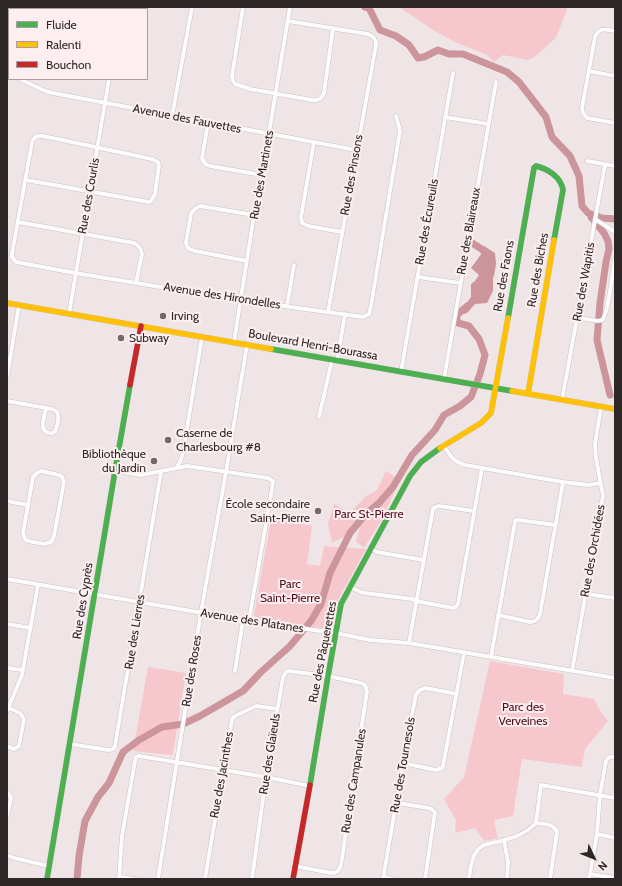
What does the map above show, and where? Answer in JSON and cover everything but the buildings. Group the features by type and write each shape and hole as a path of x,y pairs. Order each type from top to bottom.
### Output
{"street":[{"path":"172,116 192,7"},
{"path":"243,7 232,76 235,84 250,89 315,101 319,100 324,93 334,28 288,21"},
{"name":"Rue des Martinets","path":"234,342 254,215 290,7"},
{"name":"Rue des Pinsons","path":"328,312 376,45 375,38 368,34 334,28"},
{"path":"615,31 606,29 601,30 596,34 582,108 583,113 587,118 615,123"},
{"path":"590,71 615,76"},
{"name":"Rue des Écureuils","path":"401,372 453,73"},
{"name":"Avenue des Fauvettes","path":"22,80 45,91 53,93 356,150"},
{"name":"Rue des Courlis","path":"69,314 109,80"},
{"name":"Rue des Blaireaux","path":"444,379 496,82"},
{"name":"Avenue des Hirondelles","path":"18,222 12,257 19,263 240,300 364,317 369,314 371,306 400,131 396,116"},
{"path":"445,117 488,124"},
{"path":"208,122 202,158 205,164 262,175"},
{"path":"26,180 149,202 154,194 159,168 158,162 152,159 43,136 36,137 32,142 18,222 137,244 142,254 136,283"},
{"path":"314,142 301,217 302,223 308,226 342,232"},
{"path":"586,161 615,166"},
{"name":"Rue des Wapitis","path":"562,400 605,165"},
{"name":"Rue des Biches","path":"528,394 563,190 561,183 550,173 538,166 534,168"},
{"name":"Rue des Faons","path":"495,388 534,168"},
{"path":"247,261 195,251 188,248 186,242 191,214 197,207 200,206 254,215"},
{"path":"595,219 615,232"},
{"path":"578,317 599,321 604,319 607,310 615,259"},
{"path":"287,306 294,265"},
{"path":"418,277 460,283"},
{"name":"Boulevard Henri-Bourassa","path":"7,303 615,409"},
{"path":"7,377 19,305"},
{"path":"319,417 335,360 345,314"},
{"name":"Rue des Cyprès","path":"47,879 141,326"},
{"path":"176,468 183,453 202,337"},
{"path":"7,344 13,345"},
{"name":"Rue des Roses","path":"158,879 201,612 247,345"},
{"name":"Rue des Pâquerettes","path":"293,879 341,604 410,476 427,457 481,423 490,415 495,388"},
{"path":"7,401 52,409 58,414 56,429 51,433 48,433 43,429 46,408"},
{"name":"Rue des Orchidées","path":"572,671 603,496 595,444 600,406"},
{"path":"444,446 450,456 459,463 563,482 588,485 601,483"},
{"path":"116,471 141,475 188,466 268,478 273,481 249,620"},
{"path":"350,587 365,593 412,599 452,608 457,606 482,468"},
{"path":"41,471 62,477 64,482 54,536 48,544 31,542 25,539 23,533 28,505 34,474 41,471"},
{"name":"Rue des Lierres","path":"70,744 111,750 116,746 161,472"},
{"path":"498,615 530,622 534,622 539,617 563,482"},
{"path":"7,501 28,505"},
{"path":"410,643 423,560 433,509 439,506 474,512"},
{"path":"491,657 514,522 519,520 555,525"},
{"path":"371,549 377,552 423,560"},
{"name":"Avenue des Platanes","path":"7,579 243,620 335,633 370,640 410,643 615,678"},
{"path":"7,746 14,749 19,746 24,719 20,713 8,709 22,676 38,585"},
{"path":"586,594 615,598"},
{"path":"235,671 243,620"},
{"path":"7,624 31,628"},
{"path":"403,763 436,770 442,768 464,653"},
{"path":"7,668 23,670"},
{"name":"Rue des Glaïeuls","path":"252,879 266,777 283,677 286,672 289,671 328,676"},
{"name":"Rue des Campanules","path":"295,866 331,874 338,872 341,865 367,691 365,685 361,683 328,676"},
{"name":"Rue des Tournesols","path":"383,878 416,694 421,689 425,688 457,694"},
{"name":"Rue des Jacinthes","path":"205,879 232,719 256,706 277,709"},
{"path":"134,879 120,878 122,836 136,757 138,756 223,769 310,786"},
{"path":"589,879 597,834 600,795 606,761 610,757 615,757"},
{"path":"469,879 473,856 479,848 484,845 518,836 526,832 536,823 541,785 615,798"},
{"path":"7,792 11,798 7,816"},
{"path":"397,803 428,808 435,812 425,879"},
{"path":"536,823 554,826 557,832 550,879"},
{"path":"597,834 615,838"},
{"path":"504,840 508,862 507,879"},
{"path":"7,855 49,866"},
{"path":"590,874 615,878"},
{"path":"383,878 392,879"}],"green space":[{"path":"399,7 568,7 556,38 533,58 528,60 503,55 494,62 487,55 455,42 433,30"},
{"name":"Parc St-Pierre","path":"386,471 400,480 381,521 364,548 356,542 360,527 332,543 328,524 334,504 350,513 365,497 377,490"},
{"name":"Parc Saint-Pierre","path":"271,519 312,526 307,564 320,566 324,546 366,549 337,602 332,629 302,626 256,617 254,615"},
{"name":"Parc des Verveines","path":"490,661 564,674 563,694 594,699 608,721 585,749 582,767 522,759 513,816 494,820 498,838 484,841 475,828 455,833 456,820 444,799 464,777"},
{"path":"148,667 186,673 173,754 171,755 133,751"}],"shaded area":[{"path":"484,246 495,253 496,264 493,277 493,291 487,303 475,304 465,314 460,312 471,297 471,284 479,275 471,268 482,253 482,247"}],"waterway":[{"path":"365,7 369,8 380,30 396,36 409,45 418,58 424,57 438,50 449,54 463,54 507,72 519,82 546,117 552,137 570,156 579,176 582,206 588,213 602,218 615,219"},
{"path":"591,217 604,233 608,241 609,249 600,303 597,340 610,395"},
{"path":"469,241 485,252 485,258"},
{"path":"77,879 85,821 98,797 109,783 123,752 139,740 162,727 183,724 243,691 261,672 290,646 311,621 321,604 330,573 350,533 364,516 379,503 393,487 412,455 435,430 444,415 460,406 471,397 480,374 485,355 479,339 469,326 458,323 456,316 467,306"}],"traffic: fast":[{"path":"508,318 534,168 536,166 553,174 562,185 563,190 554,240"},
{"path":"271,349 512,391"},
{"path":"47,879 130,385"},
{"path":"310,785 341,604 410,476 421,462 440,448"}],"traffic: slow":[{"path":"528,394 554,240"},
{"path":"7,303 271,349"},
{"path":"440,448 481,423 491,413 508,318"},
{"path":"512,391 615,409"}],"traffic: jam":[{"path":"130,385 141,326"},
{"path":"293,879 310,785"}],"place":[{"name":"Irving","path":"163,316"},
{"name":"Subway","path":"121,338"},
{"name":"Caserne de Charlesbourg #8","path":"168,440"},
{"name":"Bibliothèque du Jardin","path":"154,461"},
{"name":"École secondaire Saint-Pierre","path":"318,511"}]}
